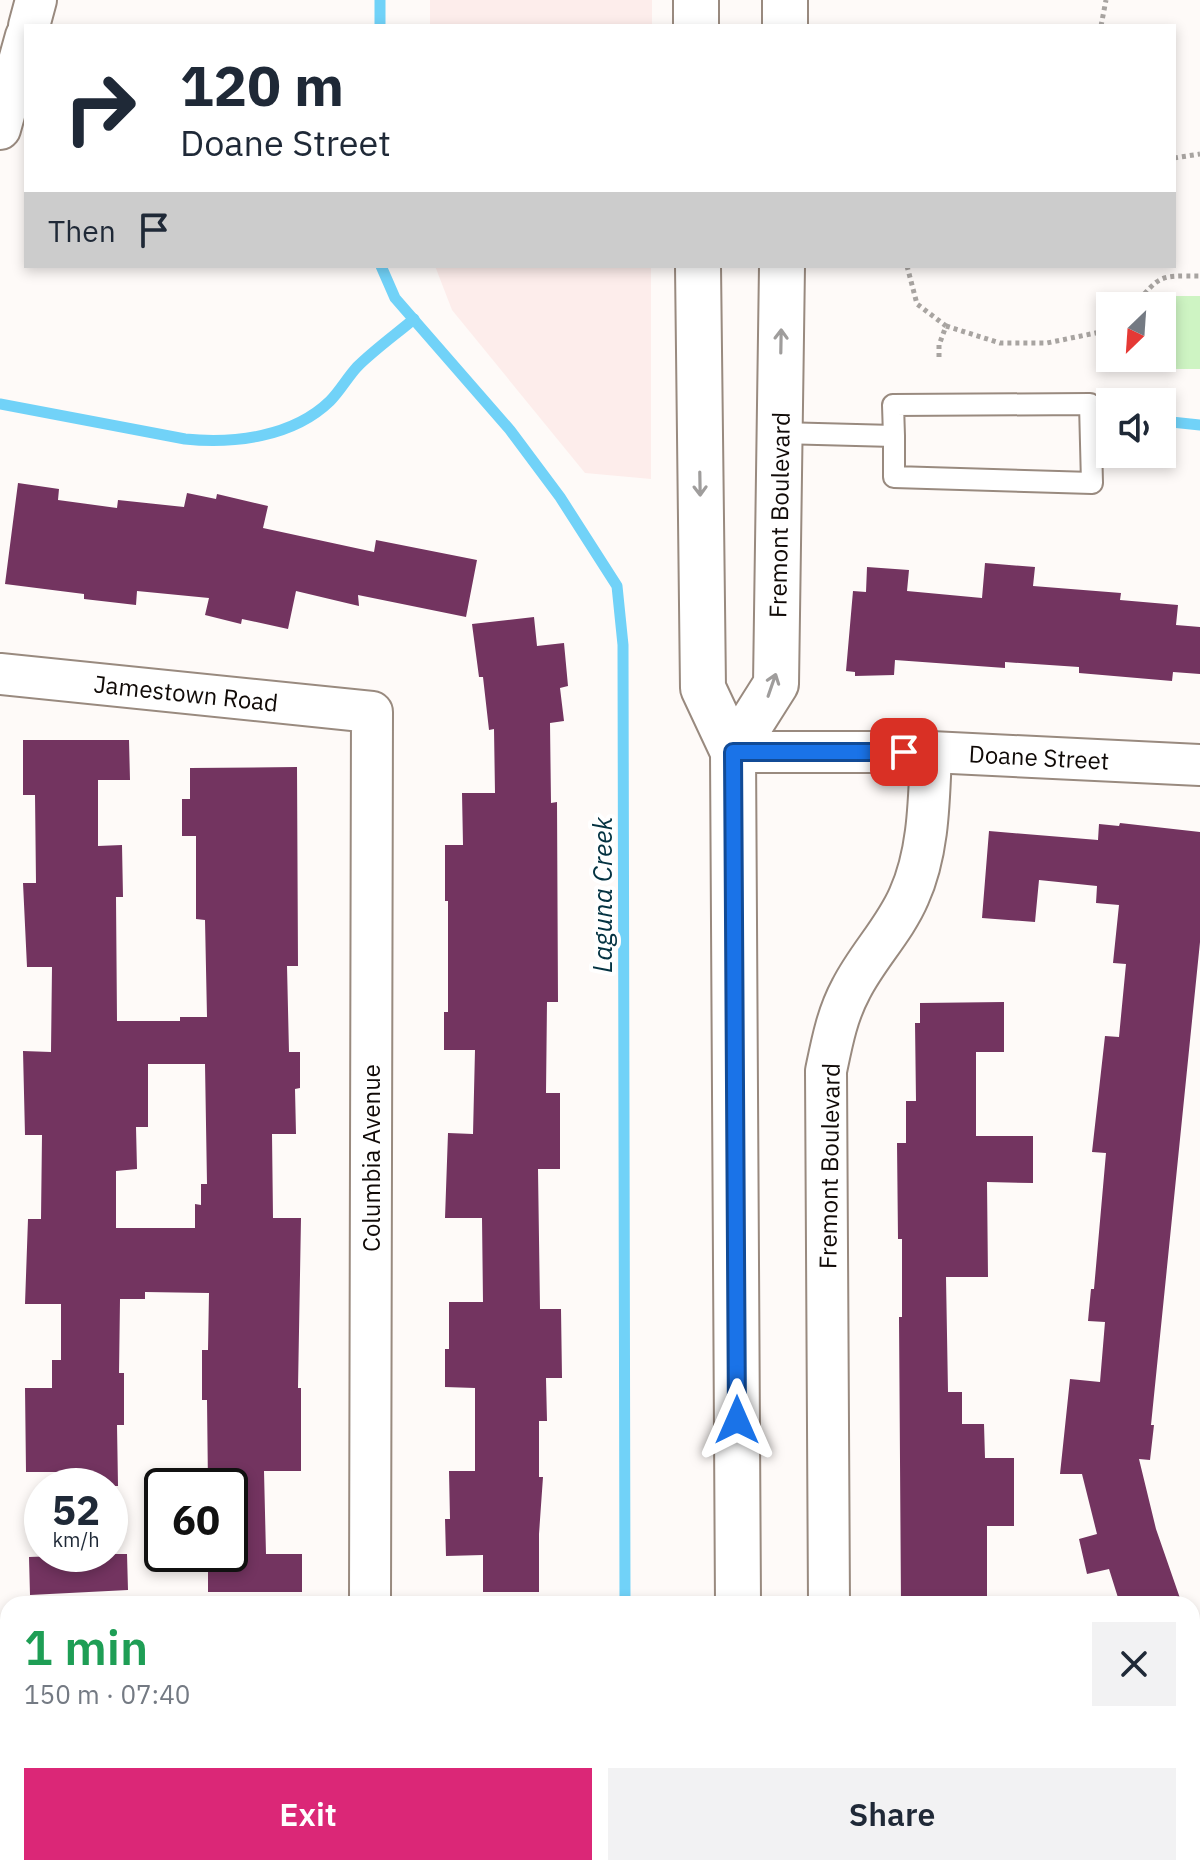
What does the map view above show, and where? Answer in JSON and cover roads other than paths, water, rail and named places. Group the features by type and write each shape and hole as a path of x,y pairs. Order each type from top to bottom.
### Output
{"main road":[{"path":"696,0 696,24"},
{"path":"785,0 785,24"},
{"path":"698,268 703,688 733,752 738,1596"},
{"name":"Fremont Boulevard","path":"733,752 776,684 782,268"}],"street":[{"path":"30,24 36,0"},
{"path":"0,129 24,43"},
{"name":"Jamestown Road","path":"0,674 372,712"},
{"name":"Columbia Avenue","path":"370,1596 372,712"},
{"name":"Doane Street","path":"733,752 931,752 1200,765"},
{"name":"Fremont Boulevard","path":"829,1596 826,1071 835,1026 851,988 909,897 927,815 931,752"}],"lane":[{"path":"1090,404 1092,483 894,477 894,436 893,405 1090,404"},
{"path":"780,433 894,436"}],"waterway":[{"name":"Laguna Creek","path":"380,0 380,24"},
{"name":"Laguna Creek","path":"382,268 395,298 510,430 560,497 617,586 623,645 625,1596"},
{"path":"0,404 185,439 243,439 281,430 315,413 334,397 353,371 414,319"},
{"path":"1176,422 1200,425"}]}
